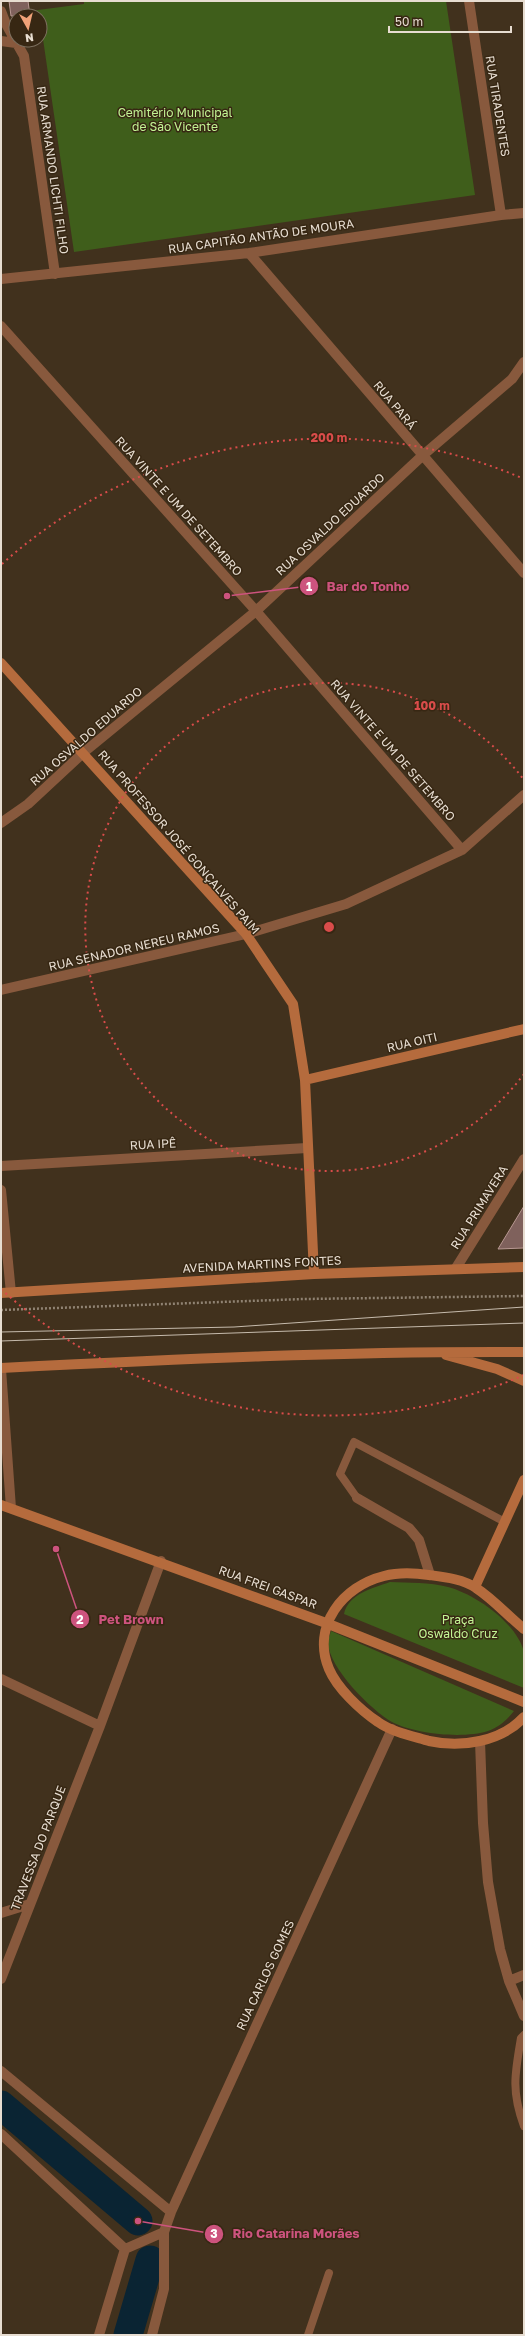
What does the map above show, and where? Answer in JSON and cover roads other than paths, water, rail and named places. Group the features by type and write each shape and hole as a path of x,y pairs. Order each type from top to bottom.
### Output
{"street":[{"name":"RUA TIRADENTES","path":"469,1 501,215"},
{"name":"RUA ARMANDO LICHTI FILHO","path":"1,11 8,26"},
{"name":"RUA ARMANDO LICHTI FILHO","path":"19,48 24,56 55,274"},
{"name":"RUA CAPITÃO ANTÃO DE MOURA","path":"1,279 248,253 501,215 524,214"},
{"name":"RUA PARÁ","path":"248,253 524,573"},
{"name":"RUA VINTE E UM DE SETEMBRO","path":"1,326 256,611 462,850"},
{"name":"RUA OSVALDO EDUARDO","path":"1,823 28,804 83,753 256,611 422,456 512,380 524,362"},
{"name":"RUA PROFESSOR JOSÉ GONÇALVES PAIM","path":"1,663 246,934 293,1004 305,1080 314,1274"},
{"name":"RUA SENADOR NEREU RAMOS","path":"1,990 246,934 346,904 462,850 524,796"},
{"name":"RUA OITI","path":"305,1080 524,1029"},
{"name":"RUA IPÊ","path":"1,1166 308,1148"},
{"name":"RUA PRIMAVERA","path":"456,1268 524,1159"},
{"path":"1,1190 6,1293"},
{"name":"AVENIDA MARTINS FONTES","path":"6,1293 314,1274 456,1268 524,1267"},
{"path":"433,1351 497,1369 524,1381"},
{"path":"11,1508 1,1369 232,1356 433,1351 524,1352"},
{"path":"475,1587 524,1480"},
{"path":"357,1498 409,1528 419,1540 430,1575"},
{"name":"RUA FREI GASPAR","path":"1,1504 161,1561 326,1623 524,1702"},
{"name":"TRAVESSA DO PARQUE","path":"1,1979 100,1726 161,1561"},
{"path":"524,1629 475,1587 448,1577 413,1573 384,1576 357,1586 342,1599 326,1623 323,1640 329,1669 342,1688 378,1723 406,1735 440,1743 480,1741 500,1735 524,1717"},
{"path":"1,1679 100,1726"},
{"name":"RUA CARLOS GOMES","path":"152,2335 164,2289 164,2232 171,2212 392,1728"},
{"path":"480,1741 482,1823 488,1882 500,1949 509,1982 524,2016"},
{"path":"1,1914 30,1904"},
{"path":"509,1982 524,1975"},
{"path":"1,2071 171,2212"},
{"path":"1,2134 128,2247"},
{"path":"99,2335 128,2247 164,2232"}],"lane":[{"path":"357,1498 340,1474 354,1442 505,1522"},
{"path":"524,2035 521,2038 514,2080 519,2113 524,2126"},
{"path":"308,2335 329,2273"}],"waterway":[{"path":"1,2105 138,2221"},
{"path":"128,2335 150,2260"}],"tram line":[{"path":"1,1332 234,1327 524,1307"},
{"path":"1,1341 524,1323"}],"place":[{"name":"Bar do Tonho","path":"227,596"},
{"name":"Pet Brown","path":"56,1549"},
{"name":"Rio Catarina Morães","path":"138,2221"}],"park label":[{"name":"Cemitério Municipal de São Vicente","path":"175,119"},
{"name":"Praça Oswaldo Cruz","path":"458,1626"}]}
